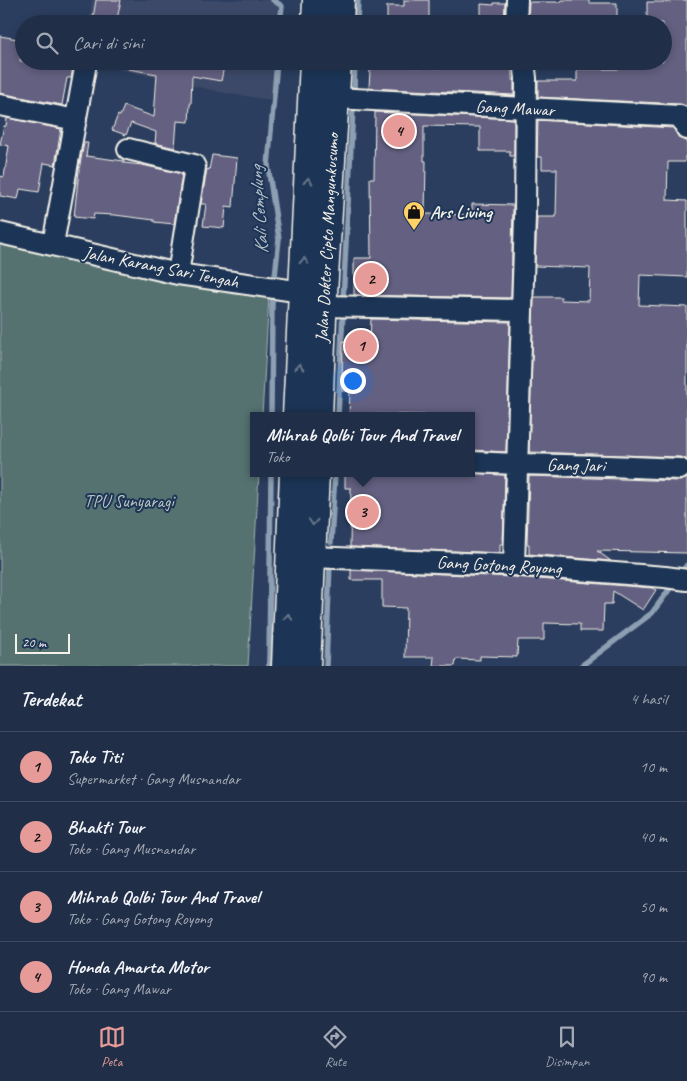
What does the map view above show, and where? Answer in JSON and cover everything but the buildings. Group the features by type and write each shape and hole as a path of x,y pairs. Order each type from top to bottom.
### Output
{"main road":[{"path":"316,15 317,0"},
{"path":"339,15 340,0"},
{"name":"Jalan Dokter Cipto Mangunkusumo","path":"297,412 299,293 313,70"},
{"name":"Jalan Dokter Cipto Mangunkusumo","path":"317,412 299,293 335,98 337,70"},
{"path":"286,666 294,477"},
{"path":"306,666 315,477"}],"street":[{"path":"516,15 517,0"},
{"path":"53,244 85,70"},
{"path":"514,565 525,216 525,70"},
{"name":"Gang Mawar","path":"335,98 680,116 687,129"},
{"path":"0,105 76,120"},
{"path":"128,150 196,167 178,274"},
{"name":"Jalan Karang Sari Tengah","path":"0,233 178,274 299,293 522,310"},
{"name":"Gang Jari","path":"475,462 680,469"},
{"name":"Gang Gotong Royong","path":"311,557 514,565 678,579"}],"shaded area":[{"path":"92,0 279,0 278,15 90,15"},
{"path":"122,70 274,70 272,100 225,93"}],"green space":[{"name":"TPU Sunyaragi","path":"0,241 211,289 269,295 262,412 250,412 250,477 259,477 248,666 0,666"}],"waterway":[{"name":"Kali Cemplung","path":"273,0 282,6 281,15"},
{"path":"357,15 358,0"},
{"name":"Kali Cemplung","path":"271,412 272,304 279,239 268,166 276,70"},
{"path":"354,91 355,70"},
{"path":"343,301 353,108"},
{"path":"338,412 343,311"},
{"name":"Kali Cemplung","path":"269,666 271,477"},
{"path":"331,542 335,477"},
{"path":"326,666 330,564"},
{"path":"679,575 687,565"},
{"path":"581,666 652,613 674,583"}],"place":[{"name":"Honda Amarta Motor","path":"399,131"},
{"name":"Ars Living","path":"414,231"},
{"name":"Bhakti Tour","path":"371,279"},
{"name":"Toko Titi","path":"361,346"},
{"name":"Mihrab Qolbi Tour And Travel","path":"363,512"}]}
